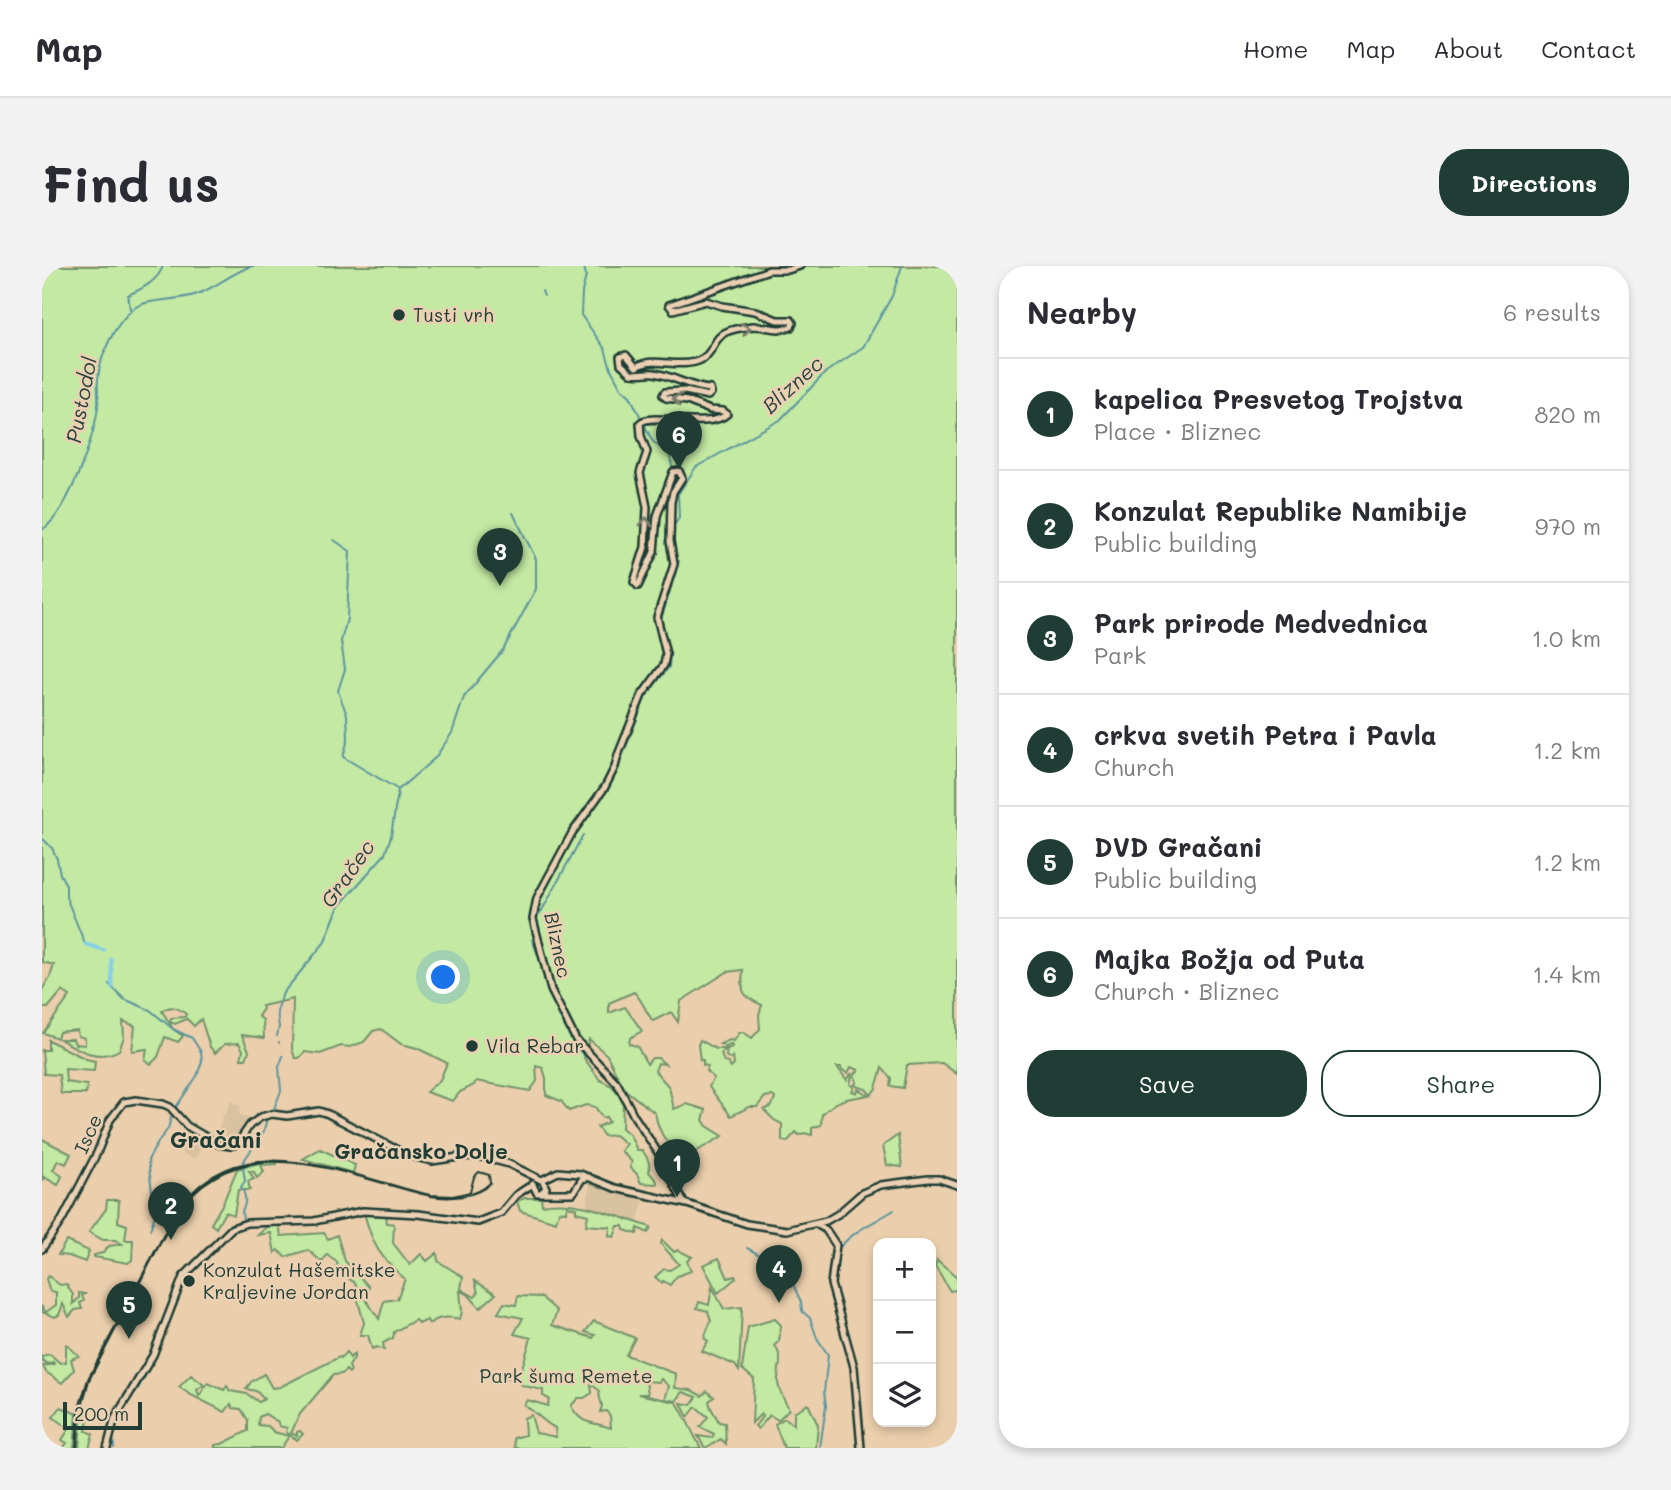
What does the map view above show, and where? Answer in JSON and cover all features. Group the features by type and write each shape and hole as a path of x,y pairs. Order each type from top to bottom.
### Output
{"main road":[{"name":"Bliznec","path":"684,1203 617,1083 576,1040 551,990 533,919 535,901 572,833 605,787 644,691 662,670 665,662 666,654 657,617 674,564 671,502 682,476 680,472 674,472 657,516 654,552 637,586 635,579 645,553 647,508 640,473 647,455 640,436 642,420 710,422 727,414 723,411 710,411 687,401 666,398 663,394 685,391 708,396 712,391 708,388 697,388 684,380 653,373 631,373 620,362 623,355 628,356 635,367 647,361 682,365 706,357 720,336 726,332 751,327 791,327 793,323 790,320 777,320 755,311 706,301 673,310 669,303 678,303 769,270 788,270 800,266"},
{"name":"Isce","path":"42,1249 69,1208 97,1153 110,1120 121,1104 136,1100 166,1105 187,1126 224,1146 237,1144 251,1123 274,1114 288,1116 323,1112 412,1157 436,1161 479,1156 509,1164 530,1174 537,1185"},
{"path":"107,1448 114,1418 153,1355 183,1277 232,1228 253,1222 314,1221 363,1211 418,1214 478,1222 501,1213 515,1196 558,1172 590,1177 615,1188 673,1200 747,1224 798,1229 825,1225 862,1193 881,1185 928,1179 957,1185"},
{"path":"537,1185 573,1193 580,1177"},
{"name":"Bliznec","path":"673,1200 674,1185"},
{"path":"825,1225 836,1247 831,1284 853,1359 861,1448"}],"shaded area":[{"path":"229,1100 241,1106 239,1114 251,1119 236,1140 230,1143 218,1142 215,1138"},
{"path":"189,1130 205,1139 195,1159 181,1153"},
{"path":"591,1180 645,1196 637,1223 586,1208"}],"green space":[{"path":"42,266 957,266 957,1074 942,1063 907,1065 903,1088 890,1086 891,1078 882,1068 871,1095 866,1089 854,1085 857,1082 854,1075 859,1070 851,1067 848,1073 837,1067 847,1080 851,1074 850,1084 854,1088 852,1091 857,1093 858,1089 868,1095 844,1100 829,1108 822,1114 821,1125 812,1128 812,1135 799,1135 796,1132 787,1142 782,1141 782,1124 764,1110 772,1106 775,1098 765,1097 757,1107 749,1107 731,1116 709,1087 714,1078 706,1071 708,1066 703,1065 703,1060 700,1060 700,1040 716,1049 726,1049 721,1054 724,1062 731,1068 734,1065 733,1056 730,1059 726,1056 731,1044 726,1047 720,1044 734,1041 739,1033 743,1032 752,1038 760,1029 759,1015 762,1005 746,996 742,983 743,970 727,972 681,1001 678,1022 671,1012 653,1021 634,992 609,1003 609,1013 625,1007 642,1031 630,1038 629,1044 637,1046 647,1064 652,1058 658,1058 665,1064 658,1063 655,1071 669,1087 674,1109 687,1104 706,1110 703,1120 707,1126 723,1136 690,1155 670,1145 659,1128 655,1113 624,1089 607,1055 589,1039 584,1058 600,1080 612,1086 623,1101 622,1128 630,1135 637,1150 642,1150 649,1163 649,1172 657,1184 641,1183 630,1167 632,1162 621,1151 626,1144 615,1135 604,1136 597,1127 609,1122 595,1107 586,1105 569,1111 561,1101 546,1095 543,1068 536,1066 537,1081 530,1091 476,1081 474,1085 460,1092 453,1101 426,1092 440,1080 447,1063 417,1048 401,1044 381,1029 373,1031 364,1042 350,1047 341,1046 320,1054 305,1052 295,1058 292,1049 293,999 262,1006 258,1016 263,1020 264,1038 242,1035 249,1051 246,1059 241,1059 243,1050 239,1043 225,1044 215,1053 210,1047 201,1019 194,1026 187,1019 175,1024 170,1022 171,1018 185,1017 186,1014 174,1008 162,1011 173,1029 183,1036 178,1042 165,1037 158,1057 151,1064 145,1060 147,1049 132,1051 135,1026 123,1021 124,1037 119,1050 104,1055 89,1053 60,1039 73,1039 75,1044 85,1045 85,1038 78,1036 77,1030 59,1032 57,1038 43,1033 70,996 62,991 48,1008 42,1008 42,990 54,965 42,962"},
{"path":"48,1040 95,1061 94,1071 65,1069 66,1082 87,1085 86,1094 61,1094 59,1075 44,1074 42,1050 48,1050"},
{"path":"898,1135 902,1167 887,1165 883,1146"},
{"path":"42,1139 71,1154 66,1164 58,1160 53,1170 62,1176 58,1185 44,1177 42,1181"},
{"path":"320,1149 355,1165 353,1173 303,1159"},
{"path":"277,1161 277,1164 261,1165 264,1172 257,1178 254,1172 249,1171 254,1179 248,1181 250,1190 238,1190 234,1215 225,1212 216,1228 211,1224 237,1169"},
{"path":"541,1198 542,1205 583,1206 651,1227 648,1233 638,1228 637,1234 618,1226 614,1237 609,1236 610,1227 586,1225 588,1215 576,1212 576,1208 567,1206 566,1212 559,1211 556,1222 520,1211 517,1201"},
{"path":"107,1200 119,1200 118,1222 127,1225 125,1240 133,1240 132,1260 128,1263 94,1257 109,1246 122,1244 115,1240 103,1240 89,1232 106,1209"},
{"path":"364,1213 387,1214 386,1223 394,1224 393,1243 410,1265 421,1254 427,1261 437,1253 438,1261 463,1277 461,1289 475,1297 478,1293 475,1281 496,1294 480,1308 468,1294 460,1291 460,1319 444,1318 429,1324 427,1320 419,1324 415,1320 394,1332 393,1338 383,1343 384,1350 377,1347 372,1349 368,1335 360,1335 364,1323 357,1297 358,1289 355,1283 335,1269 338,1263 327,1255 322,1262 308,1250 285,1257 278,1250 275,1253 271,1233 258,1235 267,1227 279,1224 281,1236 324,1233 328,1239 337,1235 345,1261 369,1287 364,1297 379,1319 384,1301 397,1299 405,1279 378,1250"},
{"path":"662,1240 674,1252 678,1250 692,1257 687,1261 691,1271 677,1276 670,1285 655,1277 664,1269 670,1270 679,1264 661,1244"},
{"path":"66,1241 89,1251 85,1262 58,1255"},
{"path":"719,1258 728,1278 736,1278 718,1293 703,1265"},
{"path":"937,1260 957,1277 957,1293 955,1290 950,1291"},
{"path":"48,1276 60,1285 66,1284 73,1295 73,1304 79,1298 79,1293 85,1294 82,1296 84,1301 80,1303 82,1309 75,1310 69,1317 63,1304 59,1315 55,1317 42,1312 42,1307 46,1312 56,1305 56,1292 50,1291 46,1279"},
{"path":"712,1287 724,1309 742,1307 739,1371 735,1365 702,1351 708,1341 704,1338 711,1321 708,1311 697,1308 699,1302 709,1305"},
{"name":"Park šuma Remete","path":"518,1296 541,1297 557,1311 552,1325 593,1338 595,1335 585,1332 594,1321 635,1338 626,1355 676,1374 675,1388 691,1390 702,1396 707,1391 714,1397 709,1401 719,1422 725,1423 726,1444 721,1439 705,1448 698,1436 712,1438 714,1434 700,1427 708,1417 696,1407 688,1417 681,1403 691,1405 697,1397 683,1392 676,1401 665,1399 669,1386 661,1379 659,1382 646,1381 648,1394 638,1394 676,1402 701,1448 515,1448 514,1438 525,1435 524,1418 531,1415 536,1433 556,1437 555,1428 524,1405 527,1400 548,1406 549,1399 543,1396 543,1390 524,1386 510,1377 503,1379 501,1375 521,1371 531,1338 514,1334 523,1318 498,1313 504,1303 516,1305","holes":["591,1384 600,1391 600,1412 606,1411 610,1416 611,1428 583,1420 571,1406 578,1398 592,1393"]},
{"path":"775,1319 781,1325 779,1341 775,1345 780,1360 778,1383 789,1409 778,1420 770,1415 758,1429 755,1426 763,1416 761,1414 752,1423 754,1379 742,1369 748,1327"},
{"path":"66,1344 79,1356 71,1359 74,1370 62,1383 46,1372 43,1366 54,1364 47,1364 42,1360 42,1356 50,1354 60,1363 66,1362"},
{"path":"346,1352 350,1358 354,1354 349,1366 351,1371 333,1375 300,1414 291,1433 297,1436 300,1431 303,1434 297,1440 286,1432 287,1428 279,1426 278,1422 265,1414 259,1417 258,1425 268,1426 274,1432 289,1436 281,1448 215,1448 215,1445 248,1431 248,1420 241,1409 233,1408 231,1404 225,1412 179,1387 191,1375 204,1385 197,1390 199,1396 208,1383 224,1390 227,1386 230,1391 247,1394 259,1402 264,1399 256,1391 246,1389 251,1382 264,1374 272,1388 280,1387 341,1358"},
{"path":"808,1404 818,1425 816,1448 784,1448 775,1424 785,1418 794,1425 794,1412"},
{"path":"61,1407 77,1414 74,1448 63,1448 67,1443 62,1440 69,1429 53,1417"},
{"path":"82,1411 89,1413 86,1431 93,1434 89,1448 79,1448"}],"waterway":[{"path":"130,309 128,295 153,280 163,266"},
{"name":"Pustodol","path":"42,530 61,508 79,473 96,420 102,360 120,323 139,305 192,296 252,266"},
{"path":"584,266 586,276 581,315 605,349 611,369 621,388 630,396 653,442 669,449 674,485"},
{"name":"Bliznec","path":"673,527 679,518 678,494 696,467 780,420 826,372 863,347 892,296 902,266"},
{"path":"542,291 544,296"},
{"name":"Gračec","path":"277,1036 277,1011 283,993 324,943 339,906 385,854 391,836 398,790 435,758 452,733 464,697 503,650 536,589 536,559 513,513"},
{"path":"334,540 350,551 347,619 341,641 345,669 338,691 347,715 348,739 343,757 397,789"},
{"name":"Bliznec","path":"661,620 679,561"},
{"name":"Bliznec","path":"613,780 646,696 669,667 670,656 663,632"},
{"name":"Bliznec","path":"540,914 583,835"},
{"name":"Pustodol","path":"42,838 52,848 57,859 66,885 66,897 85,944"},
{"name":"Bliznec","path":"535,935 532,940 540,959"},
{"path":"85,944 104,950"},
{"path":"111,959 112,988"},
{"name":"Pustodol","path":"109,984 124,999 150,1010 173,1029 192,1038 201,1052 202,1061 197,1076 174,1110"},
{"name":"Bliznec","path":"552,998 568,1030"},
{"name":"Bliznec","path":"572,1038 583,1054"},
{"name":"Gračec","path":"273,1111 281,1091 279,1067 283,1056"},
{"name":"Pustodol","path":"150,1230 155,1215 148,1160 168,1129 172,1114"},
{"name":"Gračec","path":"243,1162 264,1131 267,1117"},
{"name":"Gračec","path":"243,1167 243,1220"},
{"path":"839,1248 858,1231 894,1210"},
{"name":"Bliznec","path":"747,1248 780,1266 792,1282 802,1311 810,1318 817,1338 828,1355 824,1392 826,1406 820,1448"},
{"path":"837,1263 838,1252"},
{"path":"830,1289 839,1324"},
{"name":"Gračec","path":"136,1392 149,1369"},
{"name":"Gračec","path":"114,1448 113,1434 126,1405"},
{"path":"855,1408 858,1440"}],"tram line":[{"path":"76,1448 79,1408 88,1379 173,1217 198,1187 227,1169 258,1161 291,1161 326,1167 430,1195 453,1196 470,1192 474,1177 479,1172 489,1175 490,1183 477,1192 462,1196 437,1197 328,1168 261,1162 230,1170 201,1186 175,1215 89,1380 80,1414 77,1448"}],"place":[{"name":"Tusti vrh","path":"399,315"},
{"name":"Majka Božja od Puta","path":"679,469"},
{"name":"Park prirode Medvednica","path":"500,586"},
{"name":"Vila Rebar","path":"472,1046"},
{"name":"kapelica Presvetog Trojstva","path":"677,1197"},
{"name":"Konzulat Republike Namibije","path":"171,1240"},
{"name":"Konzulat Hašemitske Kraljevine Jordan","path":"189,1281"},
{"name":"crkva svetih Petra i Pavla","path":"779,1303"},
{"name":"DVD Gračani","path":"129,1339"}],"district":[{"name":"Gračani","path":"216,1140"},
{"name":"Gračansko Dolje","path":"421,1152"}]}
